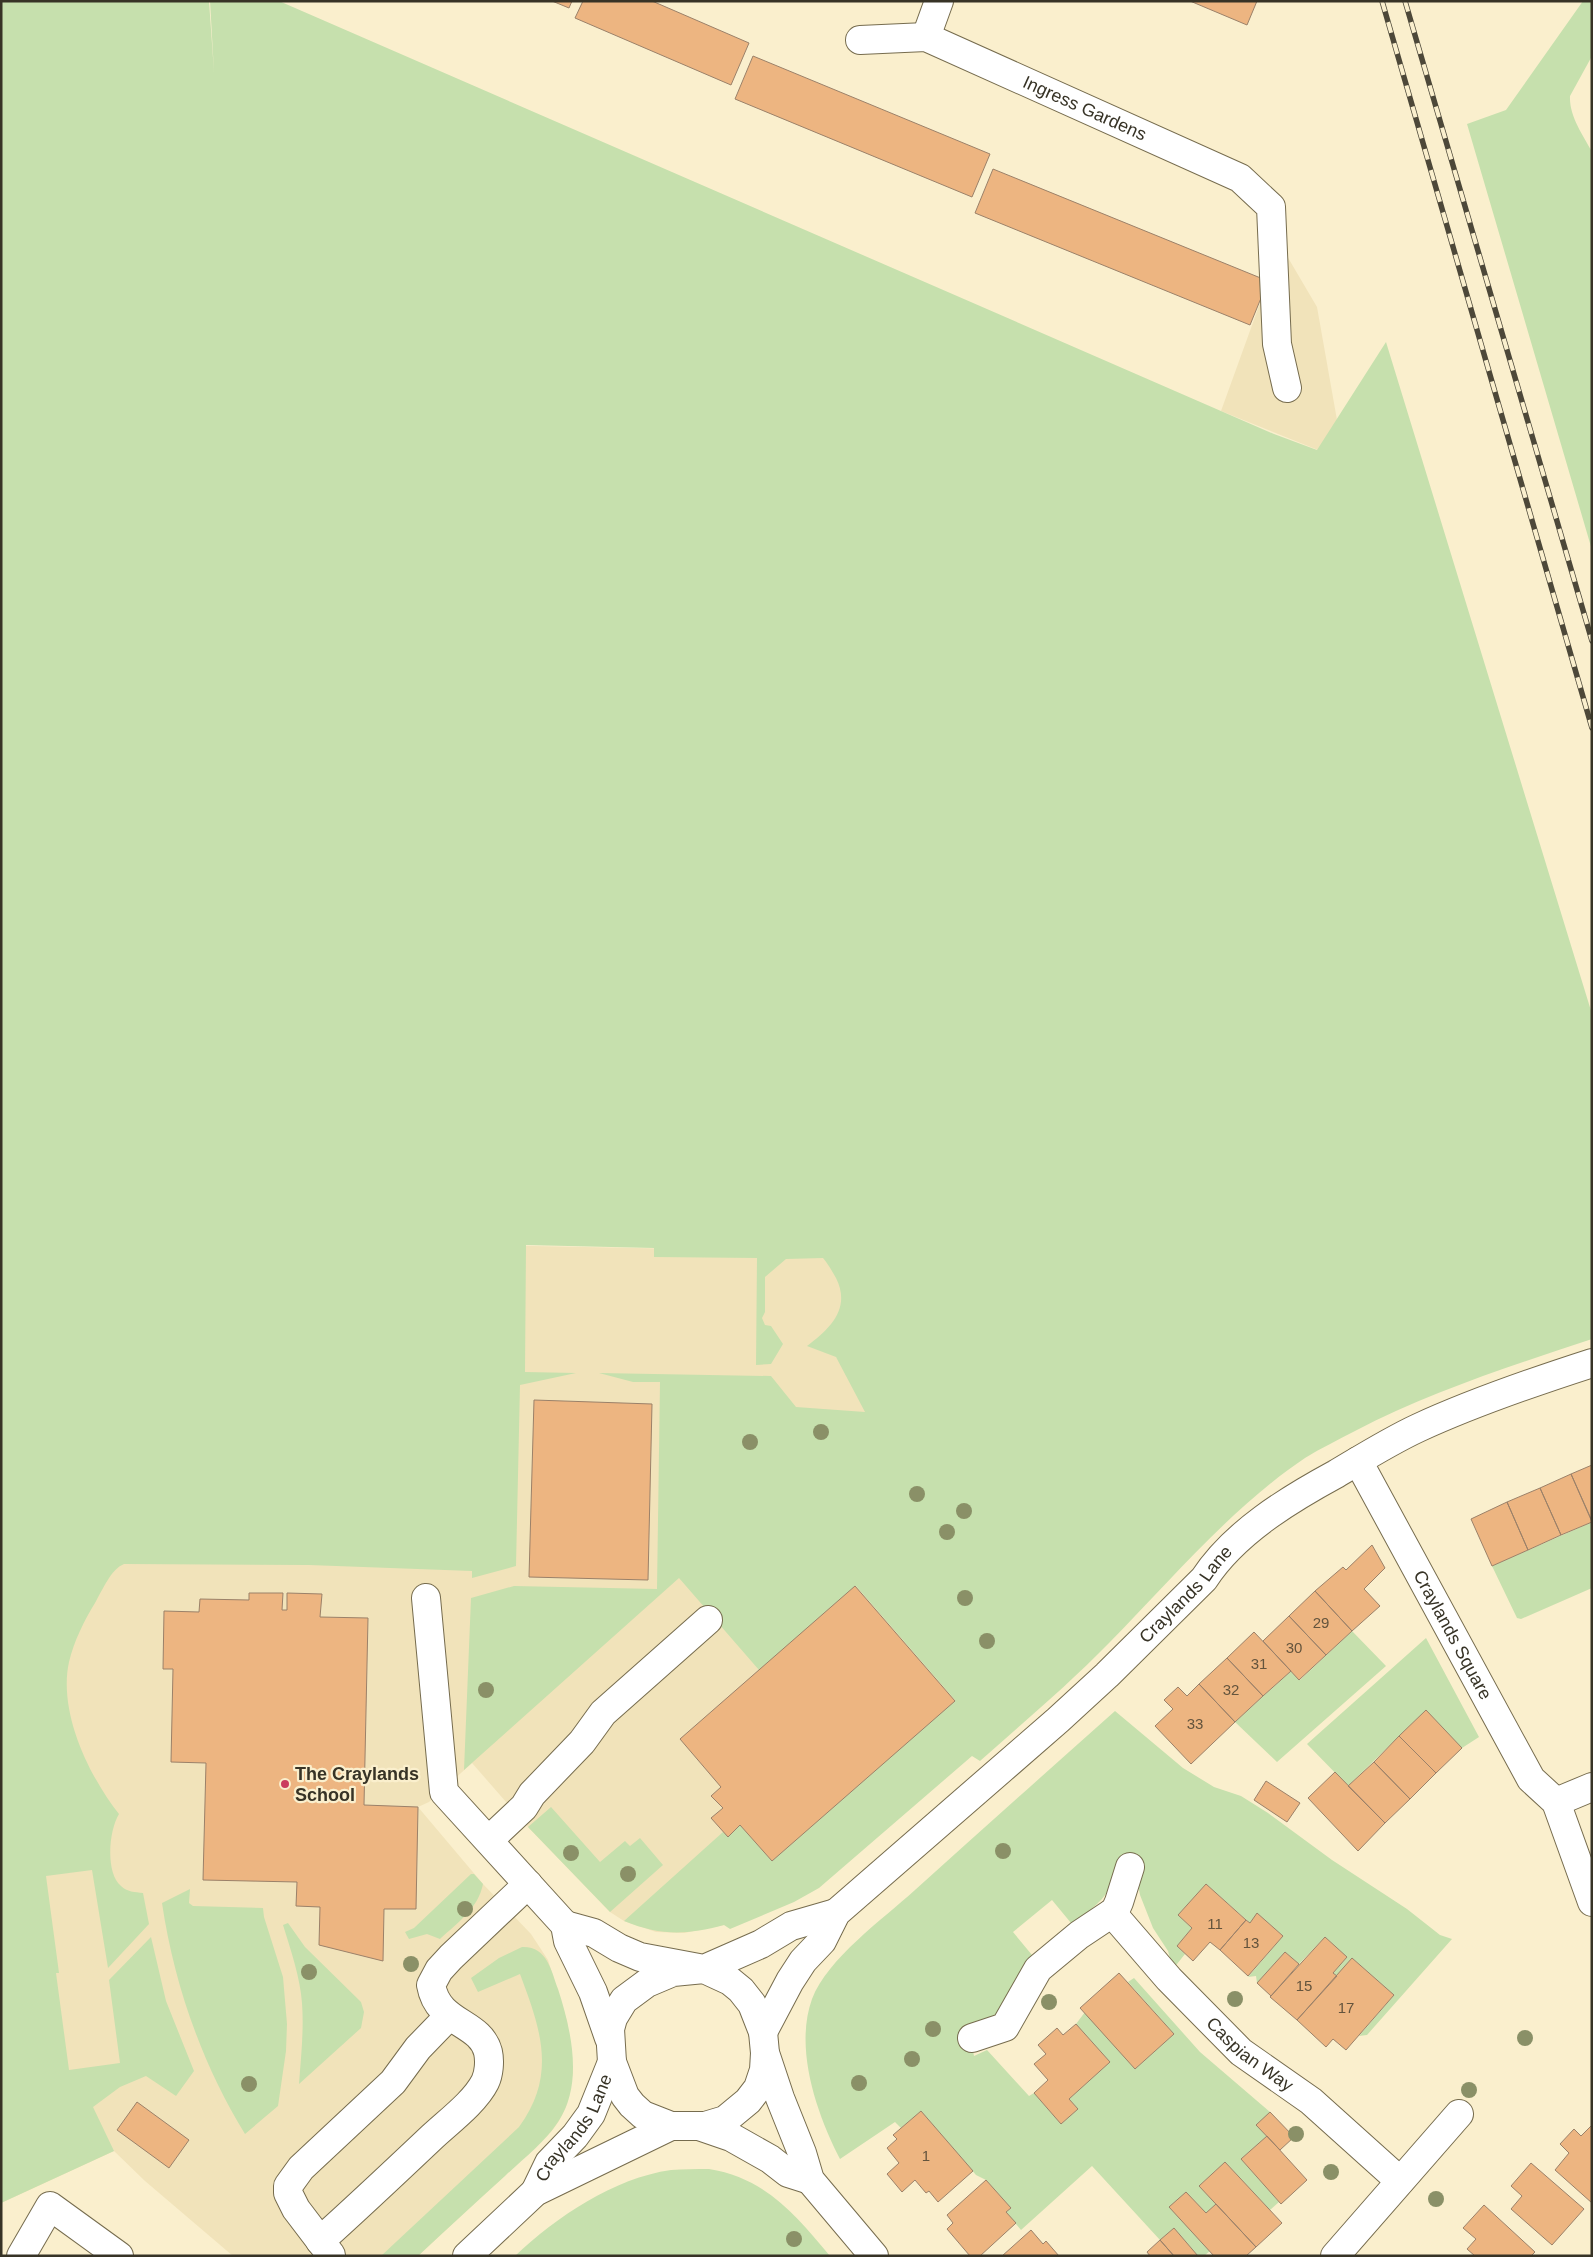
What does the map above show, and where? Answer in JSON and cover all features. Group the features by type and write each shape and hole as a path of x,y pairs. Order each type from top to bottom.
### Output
{"street":[{"path":"860,40 926,37 939,1"},
{"name":"Ingress Gardens","path":"926,37 1240,178 1271,207 1277,344 1287,388"},
{"name":"Craylands Lane","path":"610,2050 621,2088 632,2105 643,2115 671,2126 699,2126 725,2120 748,2100 760,2082 764,2042 790,1981 803,1961 822,1941 836,1914 1107,1675 1204,1579 1212,1566 1246,1534 1290,1499 1437,1419 1592,1363"},
{"name":"Craylands Square","path":"1358,1461 1531,1779 1556,1802 1592,1902"},
{"path":"426,1598 444,1792 565,1925 568,1941 581,1964 610,2050"},
{"path":"489,1840 524,1807 532,1794 582,1742 603,1713 708,1620"},
{"path":"1556,1802 1592,1787"},
{"path":"972,2038 1005,2027 1038,1970 1079,1935 1112,1913 1119,1902 1130,1867"},
{"path":"449,2016 418,2048 393,2082 291,2179 288,2186 289,2197 326,2248 478,2093 485,2082 489,2055 485,2044 478,2034 449,2016 434,1997 431,1985 433,1979 451,1957 528,1884"},
{"name":"Caspian Way","path":"1112,1913 1160,1969 1241,2052 1311,2101 1400,2181"},
{"name":"Craylands Lane","path":"534,2192 549,2163 570,2142 591,2114 610,2050 613,2018 618,2008 634,1992 654,1980 673,1972 704,1970 761,1944 792,1926 836,1914"},
{"path":"565,1925 594,1933 640,1958 704,1970"},
{"name":"Craylands Lane","path":"704,1970 730,1981 741,1990 752,2004 764,2042"},
{"path":"764,2042 780,2098 802,2153 810,2180 874,2256"},
{"path":"1335,2256 1459,2114"},
{"name":"Craylands Lane","path":"467,2256 534,2192 671,2126"},
{"path":"699,2126 731,2137 770,2159 788,2173 810,2180"},
{"path":"20,2256 50,2206 120,2256"}],"shaded area":[{"path":"1277,239 1317,307 1337,420 1318,450 1221,411 1268,281"},
{"name":"The Craylands School","path":"1,1236 902,1253 836,1357 1075,1624 724,1925 684,1933 656,1932 624,1921 610,1912 528,1827 472,1763 429,1802 418,1807 483,1884 531,1934 548,1960 567,2021 573,2073 566,2107 551,2132 418,2256 233,2256 145,2181 114,2151 1,2203"}],"green space":[{"path":"1,1 209,1 214,72 210,1 279,1 1274,434 1317,450 1386,342 1592,1014 1592,1339 1471,1380 1412,1404 1323,1447 1305,1458 1278,1477 1227,1521 1062,1689 980,1761 972,1756 819,1888 794,1902 730,1929 724,1925 698,1931 662,1931 637,1926 624,1921 723,1832 728,1836 740,1825 772,1861 955,1700 856,1586 759,1670 679,1578 464,1770 471,1598 514,1586 657,1589 660,1382 633,1382 599,1373 771,1376 796,1407 865,1412 836,1357 807,1346 831,1324 840,1308 840,1289 836,1278 823,1258 786,1259 765,1277 765,1312 762,1318 765,1325 771,1326 783,1344 771,1364 756,1365 757,1258 654,1257 654,1248 526,1245 525,1372 576,1373 520,1385 516,1566 472,1578 472,1571 309,1565 124,1564 111,1575 87,1617 69,1662 67,1681 68,1701 72,1722 87,1762 108,1799 119,1814 113,1830 110,1851 116,1880 123,1888 143,1893 149,1924 108,1968 92,1870 46,1876 69,2070 120,2063 109,1980 151,1937 166,2001 194,2071 176,2096 146,2076 120,2087 93,2107 114,2151 1,2203"},
{"path":"1583,1 1592,1 1592,56 1570,96 1570,103 1574,118 1592,152 1592,550 1467,124 1506,110"},
{"path":"1592,1522 1592,1588 1521,1619 1517,1618 1492,1566"},
{"path":"1352,1631 1386,1666 1277,1762 1235,1722 1291,1671 1300,1680"},
{"path":"1426,1638 1479,1737 1462,1748 1425,1711 1348,1786 1307,1744"},
{"path":"1115,1711 1183,1768 1214,1787 1241,1796 1268,1813 1332,1860 1407,1909 1440,1935 1452,1939 1367,2035 1359,2036 1394,1995 1352,1958 1337,1976 1333,1973 1347,1957 1325,1937 1299,1964 1285,1952 1257,1983 1256,1976 1248,1977 1283,1936 1258,1914 1250,1923 1206,1884 1178,1915 1192,1928 1177,1946 1185,1954 1173,1969 1168,1951 1153,1928 1140,1895 1137,1879 1144,1870 1127,1853 1106,1893 1094,1907 1084,1914 1071,1923 1052,1900 1013,1932 1032,1955 1004,2010 970,2035 974,2056 987,2050 1029,2096 1034,2093 1061,2124 1078,2109 1069,2099 1110,2062 1076,2024 1085,2012 1135,2069 1174,2034 1128,1982 1134,1978 1200,2052 1270,2112 1257,2125 1267,2136 1241,2159 1279,2202 1270,2210 1225,2162 1199,2186 1216,2204 1206,2213 1186,2192 1170,2207 1210,2251 1204,2256 1198,2256 1174,2228 1160,2240 1092,2166 1021,2230 1006,2212 1011,2208 986,2180 976,2175 921,2111 901,2128 895,2122 840,2159 816,2102 807,2060 807,2018 812,1999 830,1969 843,1954"},
{"path":"551,1807 600,1862 625,1841 630,1846 640,1838 663,1865 610,1912 528,1827"},
{"path":"471,1874 474,1874 483,1884 477,1901 466,1915 440,1939 427,1934 409,1939 405,1932 414,1928"},
{"path":"190,1889 189,1903 193,1906 263,1908 264,1917 283,1977 287,2024 286,2051 278,2106 245,2134 203,2052 182,1993 167,1933 162,1903"},
{"path":"288,1923 305,1947 361,2002 364,2012 361,2028 299,2084 302,2003 297,1974 283,1925"},
{"path":"522,1947 537,1950 547,1960 563,2005 573,2056 571,2091 566,2107 553,2129 540,2143 418,2256 381,2256 519,2127 531,2108 542,2071 542,2052 534,2014 520,1974 478,1992 471,1978 499,1958"},
{"path":"709,2169 747,2180 763,2189 791,2212 830,2256 515,2256 531,2241 567,2214 607,2190 650,2174 671,2170"}],"building":[{"path":"552,1 572,1 569,8"},
{"path":"583,1 652,1 749,43 731,85 575,18"},
{"path":"1190,1 1257,1 1247,25"},
{"path":"753,56 990,154 972,197 735,99"},
{"path":"993,169 1268,281 1250,325 975,213"},
{"path":"534,1400 652,1404 648,1580 529,1577"},
{"path":"1592,1465 1592,1521 1571,1474"},
{"path":"1571,1474 1592,1522 1561,1535 1540,1488"},
{"path":"1540,1488 1561,1535 1528,1550 1507,1502"},
{"path":"1507,1502 1528,1550 1492,1566 1471,1519"},
{"path":"1372,1545 1385,1568 1364,1589 1380,1606 1352,1631 1315,1591 1343,1567 1346,1570"},
{"path":"855,1586 955,1701 772,1861 740,1825 728,1837 711,1818 723,1808 711,1796 721,1787 680,1739"},
{"path":"1315,1591 1352,1631 1326,1655 1289,1616"},
{"name":"The Craylands School","path":"249,1593 283,1593 282,1610 287,1610 287,1593 322,1594 320,1617 368,1618 364,1805 418,1807 416,1909 384,1909 383,1961 319,1945 320,1907 296,1906 297,1882 203,1880 206,1763 171,1762 173,1669 163,1669 164,1611 199,1612 200,1599 249,1600"},
{"path":"1289,1616 1326,1655 1299,1680 1263,1641"},
{"path":"1254,1632 1291,1671 1263,1696 1227,1658"},
{"path":"1227,1658 1263,1696 1235,1722 1199,1684"},
{"path":"1199,1684 1235,1722 1191,1764 1155,1726 1173,1709 1164,1700 1178,1687 1187,1696"},
{"path":"1426,1710 1462,1748 1436,1773 1399,1736"},
{"path":"1399,1736 1436,1773 1410,1799 1374,1762"},
{"path":"1374,1762 1410,1799 1385,1823 1348,1786"},
{"path":"1335,1772 1385,1823 1358,1851 1308,1798"},
{"path":"1266,1781 1300,1803 1287,1822 1254,1800"},
{"path":"1206,1884 1246,1920 1220,1950 1210,1942 1193,1961 1177,1946 1192,1928 1178,1915"},
{"path":"1257,1913 1283,1936 1248,1976 1220,1950 1246,1920 1250,1923"},
{"path":"1325,1937 1347,1957 1333,1973 1337,1976 1297,2020 1270,1997"},
{"path":"1285,1952 1299,1964 1271,1996 1257,1983"},
{"path":"1352,1958 1394,1995 1346,2050 1333,2039 1326,2047 1297,2020"},
{"path":"1119,1973 1174,2034 1135,2069 1080,2008"},
{"path":"1076,2024 1110,2062 1069,2099 1078,2109 1061,2124 1034,2093 1048,2080 1034,2064 1046,2054 1038,2045 1057,2028 1063,2035"},
{"path":"137,2102 189,2140 169,2168 117,2130"},
{"path":"921,2111 973,2171 938,2202 929,2191 926,2193 915,2180 902,2192 887,2174 899,2163 887,2148 897,2139 893,2135"},
{"path":"1270,2112 1294,2137 1280,2150 1256,2125"},
{"path":"1592,2125 1592,2203 1555,2170 1569,2153 1560,2144 1574,2129 1581,2136"},
{"path":"1267,2136 1307,2180 1281,2204 1241,2159"},
{"path":"1225,2162 1282,2223 1256,2247 1199,2186"},
{"path":"1531,2163 1584,2209 1552,2245 1511,2209 1522,2196 1511,2186"},
{"path":"986,2180 1011,2208 1006,2212 1016,2223 980,2256 970,2256 947,2229 953,2223 947,2215"},
{"path":"1186,2192 1206,2213 1216,2204 1256,2247 1246,2256 1214,2256 1169,2207"},
{"path":"1484,2205 1535,2252 1531,2256 1475,2256 1467,2249 1476,2239 1463,2228"},
{"path":"1174,2228 1198,2256 1174,2256 1160,2240"},
{"path":"1031,2230 1043,2244 1046,2241 1059,2256 1002,2256"},
{"path":"1160,2240 1174,2256 1150,2256 1147,2252"}],"railway":[{"path":"1382,1 1592,728"},
{"path":"1405,1 1592,641"}],"place":[{"name":"The Craylands School","path":"285,1784"}]}
